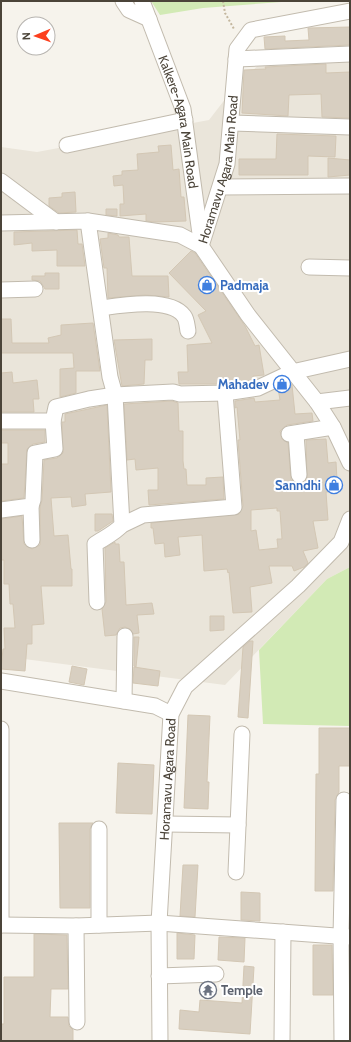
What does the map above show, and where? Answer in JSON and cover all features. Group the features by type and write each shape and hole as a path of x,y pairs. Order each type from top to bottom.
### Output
{"street":[{"path":"123,1 129,10 149,19"},
{"name":"Kalkere-Agara Main Road","path":"142,1 183,109 201,246"},
{"name":"Horamavu Agara Main Road","path":"350,11 251,30 237,49 232,123 227,164 221,187 201,246 248,315 317,402 333,427 350,464"},
{"path":"236,60 350,54"},
{"path":"67,145 185,120"},
{"path":"232,123 350,127"},
{"path":"1,181 56,222"},
{"path":"221,187 350,186"},
{"path":"88,220 110,377 116,396 122,525"},
{"path":"5,225 88,220 180,235 201,246"},
{"path":"309,267 350,268"},
{"path":"1,290 34,288"},
{"path":"101,308 164,304 181,313 185,318 188,331"},
{"path":"32,540 30,506 33,500 36,453 55,449 53,421 56,407 89,399 116,396 174,392 180,394 226,393 258,388 292,372 350,359"},
{"path":"97,602 95,544 109,534 116,532 122,525 143,515 234,507 226,393"},
{"path":"317,402 350,398"},
{"path":"1,421 53,421"},
{"path":"299,475 292,434 333,427"},
{"path":"1,510 30,506"},
{"name":"Horamavu Agara Road","path":"160,1041 159,923 171,714 185,688 298,586 341,542 350,518"},
{"path":"124,701 125,636"},
{"path":"1,681 155,706 171,714"},
{"path":"2,729 1,925 76,926 159,923 345,937"},
{"path":"236,872 242,734"},
{"path":"342,1041 345,937 344,800"},
{"path":"165,824 238,825"},
{"path":"99,829 99,925"},
{"path":"76,926 77,1022"},
{"path":"282,1041 283,932"},
{"path":"159,976 216,974"}],"path":[{"path":"223,1 225,13 242,43"}],"shaded area":[{"path":"350,49 350,567 327,579 225,685 1,656 1,147 37,152 209,120 226,98 266,57"}],"green space":[{"path":"151,1 295,1 203,8 160,15"},
{"path":"350,567 350,726 263,724 259,650 327,579"}],"building":[{"path":"350,27 350,45 265,49 264,37 285,36 285,41 309,40 308,28"},
{"path":"326,64 326,73 350,72 350,118 322,117 321,94 289,95 288,116 242,113 244,70 266,69 265,67"},
{"path":"277,134 336,136 335,157 308,156 308,175 239,175 239,159 276,159"},
{"path":"171,145 173,170 179,169 181,197 184,197 186,221 146,221 146,214 120,216 120,204 124,204 123,185 114,186 113,176 122,175 122,171 138,170 137,154 159,152 158,146"},
{"path":"328,158 350,160 350,175 328,177"},
{"path":"75,192 76,212 59,213 49,206 49,198 62,197 62,193"},
{"path":"106,209 117,209 117,216 106,215"},
{"path":"77,230 78,244 82,244 85,266 57,266 57,250 32,251 32,243 14,245 14,232"},
{"path":"108,233 118,235 119,237 129,237 132,276 168,276 169,297 145,295 108,298 107,268 104,268 100,239 108,238"},
{"path":"191,251 195,253 245,326 255,346 259,345 264,375 253,376 253,380 224,384 179,384 178,372 188,372 187,345 212,343 198,315 206,311 169,273"},
{"path":"45,273 59,273 59,289 45,289 40,281 32,280 32,276 45,276"},
{"path":"1,319 11,319 12,343 49,343 48,338 61,335 61,325 93,323 100,371 76,371 76,393 60,397 60,369 74,368 73,353 1,353"},
{"path":"152,339 152,360 145,360 144,384 122,386 114,340"},
{"path":"12,372 13,383 37,380 39,399 33,399 34,412 1,412 1,373"},
{"path":"288,384 292,385 295,414 312,413 313,421 287,425 280,431 282,439 288,443 291,480 300,484 307,479 306,440 326,439 328,463 336,462 337,480 339,480 340,491 326,492 328,520 313,521 318,548 303,551 308,563 304,567 294,571 292,566 269,566 272,583 250,587 252,612 233,613 229,572 228,573 227,569 204,571 202,535 178,537 180,555 165,557 164,543 155,544 151,523 239,514 243,506 238,440 240,440 237,407 235,408 235,401 254,398 255,402 280,400 278,388","holes":["277,508 277,511 280,511 282,539 277,539 278,548 259,550 256,530 251,531 251,510"]},
{"path":"172,401 178,403 179,431 183,431 183,461 184,469 186,469 187,485 206,485 206,478 223,477 224,499 149,505 148,490 158,490 158,468 136,470 135,459 127,460 124,404"},
{"path":"107,405 111,492 85,494 86,505 72,507 71,497 51,498 54,536 68,535 72,569 72,586 41,586 44,624 32,625 32,644 27,644 25,671 1,669 3,649 5,649 4,628 15,628 13,604 10,604 9,584 4,584 4,560 1,560 1,519 22,516 24,544 32,549 40,545 40,507 42,500 44,460 57,458 63,453 62,422 65,422 65,414"},
{"path":"1,430 45,430 45,442 33,444 27,449 24,498 1,501 1,464 8,464 8,443 1,443"},
{"path":"95,514 112,514 113,521 98,531 95,531"},
{"path":"115,542 115,544 119,544 120,562 124,562 126,605 152,603 154,614 137,615 139,633 133,634 130,629 125,627 120,628 116,635 105,636 102,609 106,602 105,548"},
{"path":"210,616 224,616 224,630 210,631"},
{"path":"134,637 139,637 136,667 134,666"},
{"path":"250,641 253,641 248,718 238,717 243,647"},
{"path":"72,666 87,669 84,685 69,682"},
{"path":"134,667 160,671 158,686 133,683"},
{"path":"188,715 210,716 207,782 209,782 208,809 184,808"},
{"path":"319,728 350,728 350,766 339,766 339,792 335,800 333,891 315,891 316,774 319,774"},
{"path":"118,763 154,765 152,814 116,813"},
{"path":"59,823 93,823 90,829 90,908 60,908"},
{"path":"183,865 198,865 195,917 180,916"},
{"path":"241,892 260,893 260,921 241,920"},
{"path":"177,933 195,935 194,959 177,959"},
{"path":"34,934 67,935 68,989 51,989 50,1017 68,1017 69,1026 73,1030 73,1041 1,1041 1,1024 4,1024 4,977 34,977"},
{"path":"219,937 245,938 244,962 218,960"},
{"path":"313,945 332,945 333,995 313,995"},
{"path":"244,966 254,967 250,1034 179,1029 180,1010 199,1012 200,1000 242,1003"}],"place":[{"name":"Padmaja","path":"207,285"},
{"name":"Mahadev","path":"282,384"},
{"name":"Sanndhi","path":"334,485"},
{"name":"Temple","path":"208,990"}]}
